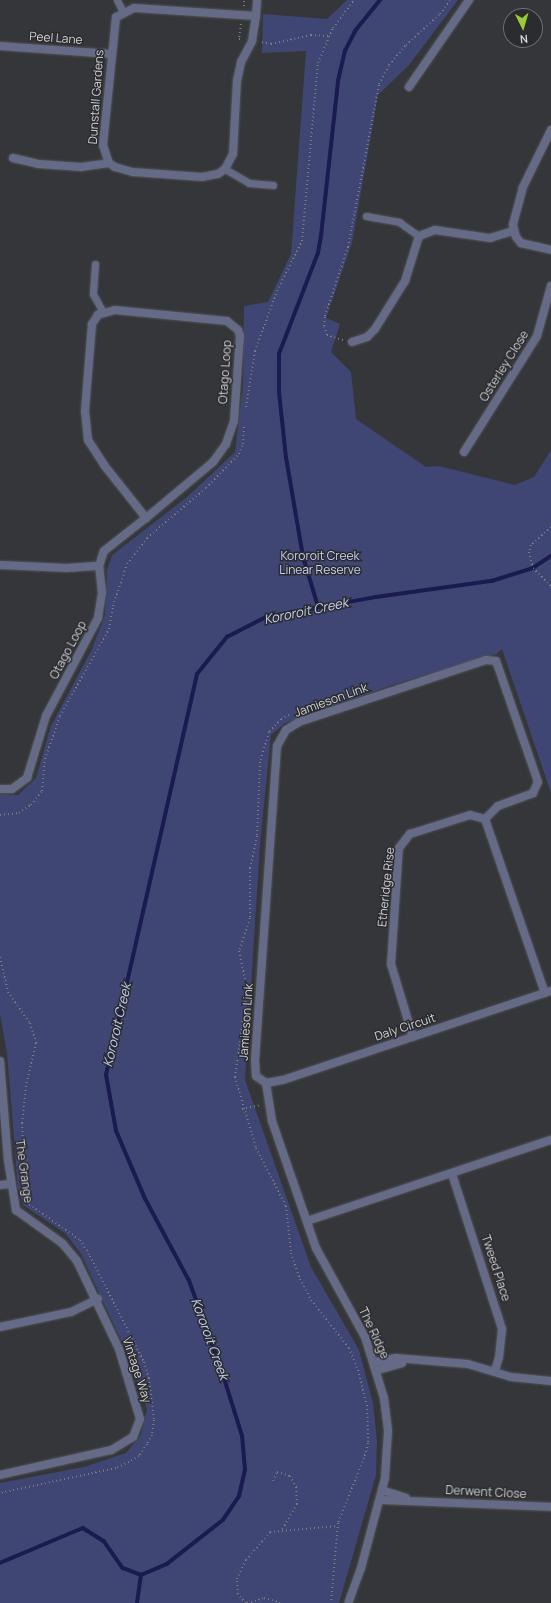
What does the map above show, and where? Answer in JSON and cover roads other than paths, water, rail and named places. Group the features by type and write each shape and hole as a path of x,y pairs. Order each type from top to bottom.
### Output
{"street":[{"path":"13,158 38,164 81,167 109,163 115,167 133,172 202,177 218,174 225,169 233,154 237,81 241,62 252,41 257,0"},
{"path":"409,87 469,0"},
{"path":"123,12 134,8 256,16"},
{"name":"Dunstall Gardens","path":"109,163 103,144 111,54 116,17 123,12"},
{"name":"Peel Lane","path":"0,46 111,54"},
{"path":"551,130 523,187 514,216 513,231 521,243 551,250"},
{"path":"352,342 367,336 375,329 405,281 419,236 435,230 490,238 513,231"},
{"name":"Osterley Close","path":"464,452 537,336 551,286"},
{"name":"Otago Loop","path":"0,789 12,789 27,778 46,716 98,618 102,593 99,566 104,551 213,462 226,444 234,420 240,336 233,323 222,320 115,310 103,312"},
{"path":"103,312 92,324 85,410 88,440 104,465 146,518"},
{"path":"0,565 67,568 99,566"},
{"name":"Jamieson Link","path":"266,1083 256,1076 255,1061 277,746 286,730 299,722 486,660 496,661 538,782 533,793 498,806 485,819"},
{"name":"Etheridge Rise","path":"413,1037 391,964 399,848 403,840 410,834 470,815 485,819"},
{"path":"485,819 548,992"},
{"name":"Daly Circuit","path":"266,1083 283,1080 548,992"},
{"name":"The Grange","path":"0,1061 11,1184 16,1210 62,1243 78,1261 98,1299"},
{"name":"The Ridge","path":"266,1083 268,1103 316,1248 366,1337 376,1366 384,1398 388,1431 382,1490 361,1568 348,1603"},
{"path":"306,1221 452,1174 551,1140"},
{"name":"Tweed Place","path":"452,1174 502,1329 499,1357 495,1371"},
{"path":"0,1185 11,1184"},
{"path":"0,1327 71,1312 98,1299"},
{"name":"Vintage Way","path":"0,1475 111,1450 123,1444 135,1433 140,1419 136,1402 119,1349 98,1299"},
{"path":"376,1366 413,1361 468,1364 525,1380 551,1381"},
{"name":"Derwent Close","path":"382,1490 420,1501"},
{"name":"Derwent Close","path":"380,1500 551,1507"}],"lane":[{"path":"117,0 123,12"},
{"path":"225,169 249,183 273,185"},
{"path":"366,216 398,222 419,236"},
{"path":"94,264 93,294 103,312"}],"waterway":[{"path":"318,607 303,557 286,458 279,392 279,354 318,253 338,81 345,51 355,31 380,0"},
{"name":"Kororoit Creek","path":"0,1563 83,1528 104,1541 123,1568 141,1575 167,1564 223,1520 239,1496 245,1470 242,1436 222,1372 189,1281 145,1199 116,1131 106,1075 197,674 227,637 266,617 376,597 492,581 533,568 551,556"},
{"path":"137,1603 141,1575"}],"park label":[{"name":"Kororoit Creek Linear Reserve","path":"320,563"}]}
